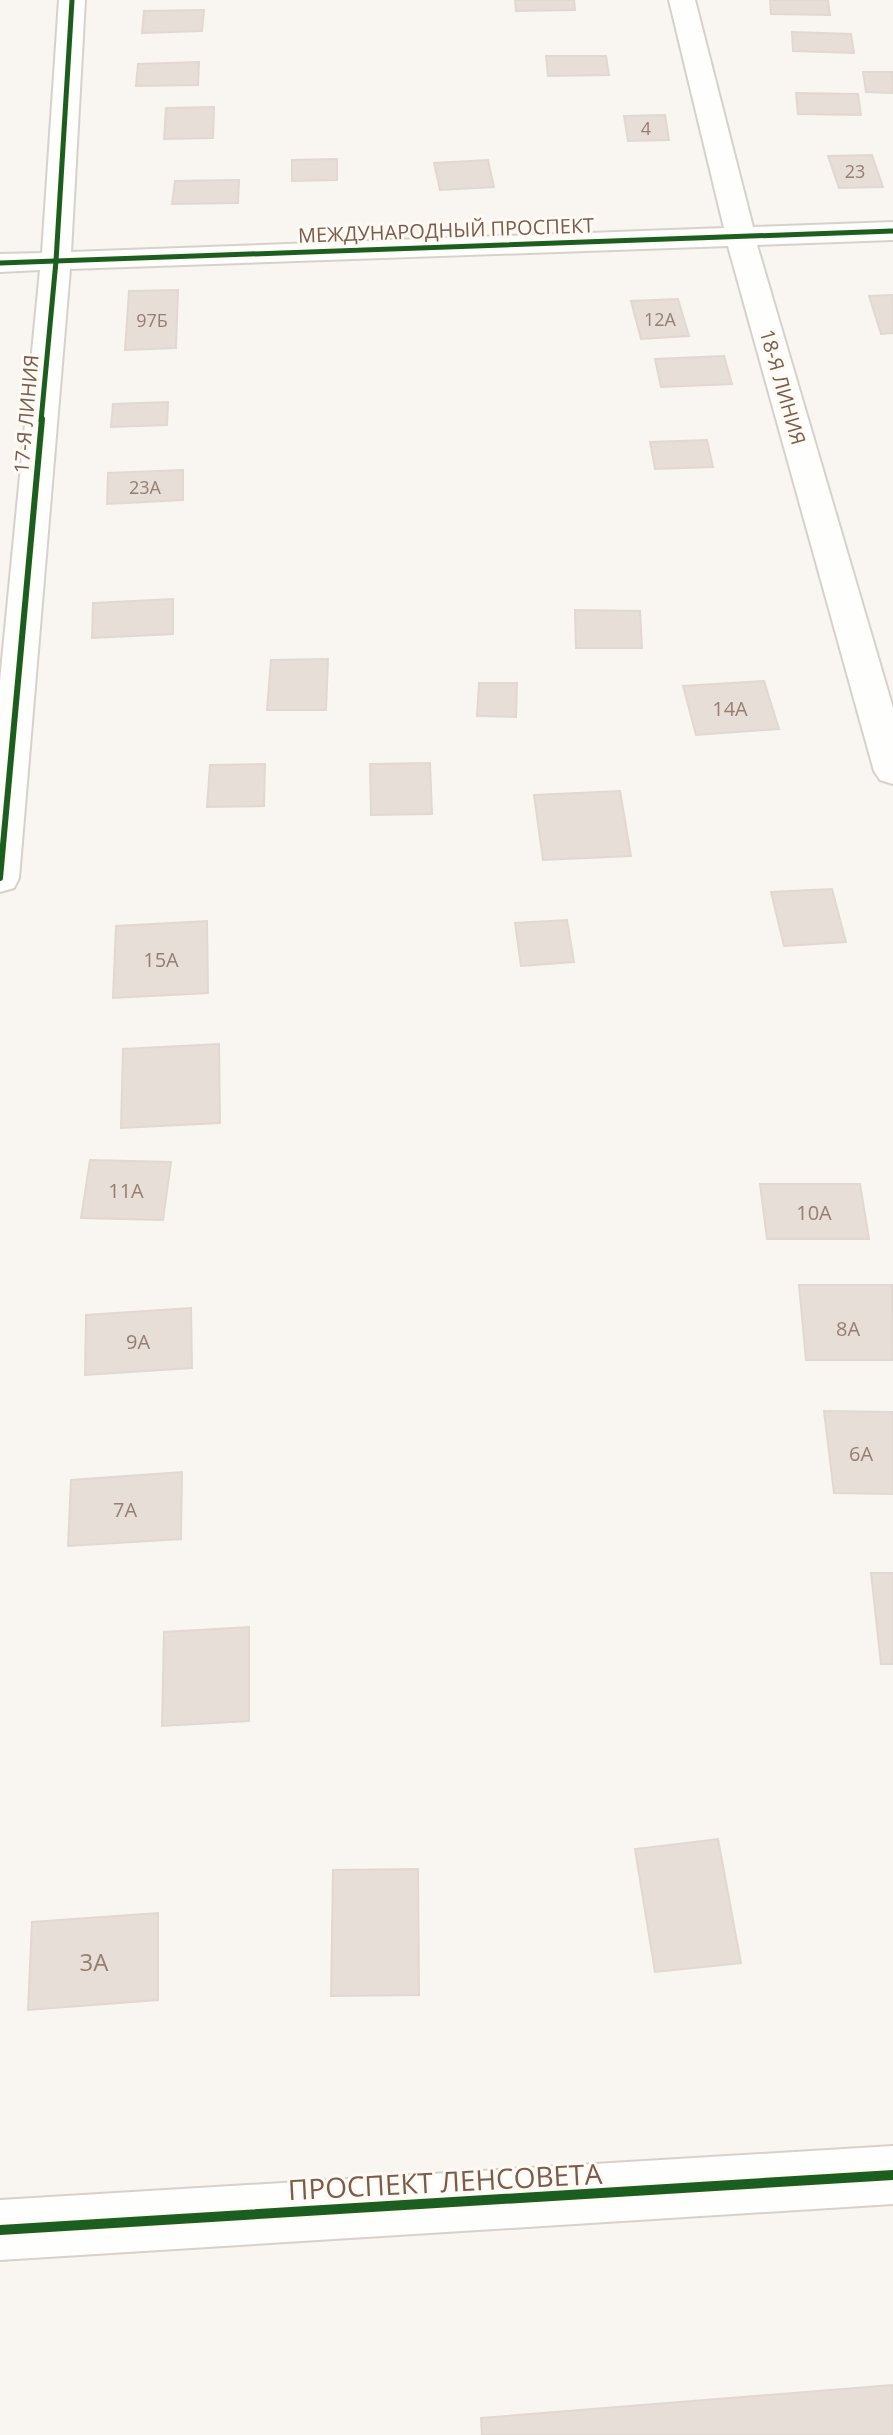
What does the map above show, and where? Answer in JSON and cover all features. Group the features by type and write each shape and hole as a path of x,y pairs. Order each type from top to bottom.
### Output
{"street":[{"name":"17-Я ЛИНИЯ","path":"0,878 56,261 72,0"},
{"name":"18-Я ЛИНИЯ","path":"682,0 740,235 893,771"},
{"name":"МЕЖДУНАРОДНЫЙ ПРОСПЕКТ","path":"0,263 893,231"},
{"name":"ПРОСПЕКТ ЛЕНСОВЕТА","path":"0,2230 893,2175"}],"building":[{"path":"515,0 574,0 575,10 516,11"},
{"path":"770,0 828,0 830,15 771,14"},
{"path":"204,10 202,31 142,33 144,11"},
{"path":"792,32 851,34 854,53 793,51"},
{"path":"546,56 606,56 609,75 548,76"},
{"path":"199,62 198,85 136,86 138,64"},
{"path":"863,72 893,72 893,93 866,92"},
{"path":"796,93 858,94 861,115 798,114"},
{"path":"214,107 213,138 164,139 166,108"},
{"path":"665,115 669,140 628,141 624,116"},
{"path":"872,155 883,187 839,188 828,156"},
{"path":"337,159 337,180 292,181 292,160"},
{"path":"488,160 494,187 440,190 434,163"},
{"path":"239,180 238,203 172,204 175,181"},
{"path":"178,290 176,348 125,350 129,291"},
{"path":"893,295 893,333 881,334 869,296"},
{"path":"678,299 689,336 641,339 631,301"},
{"path":"724,356 732,384 661,387 655,359"},
{"path":"168,402 167,425 111,427 113,404"},
{"path":"707,440 713,467 655,469 650,442"},
{"path":"183,470 183,500 107,504 108,473"},
{"path":"173,599 173,634 92,638 93,603"},
{"path":"575,610 640,611 642,648 576,648"},
{"path":"328,659 326,710 267,710 271,660"},
{"path":"764,681 779,729 696,735 683,686"},
{"path":"479,683 517,683 516,717 477,716"},
{"path":"430,763 432,814 371,815 370,764"},
{"path":"265,764 264,806 207,807 210,765"},
{"path":"620,791 631,856 543,860 534,795"},
{"path":"832,889 846,942 784,946 771,892"},
{"path":"567,920 574,962 521,966 515,923"},
{"path":"207,921 208,993 113,998 116,926"},
{"path":"219,1044 220,1123 121,1128 123,1049"},
{"path":"90,1160 171,1162 163,1220 81,1218"},
{"path":"760,1184 860,1184 869,1239 767,1239"},
{"path":"799,1285 892,1285 893,1360 806,1360"},
{"path":"191,1308 192,1368 85,1375 86,1315"},
{"path":"824,1411 893,1412 893,1494 834,1493"},
{"path":"182,1472 181,1539 68,1546 71,1480"},
{"path":"871,1573 893,1573 893,1664 881,1664"},
{"path":"249,1627 249,1721 162,1726 164,1632"},
{"path":"718,1839 741,1963 655,1972 635,1849"},
{"path":"418,1869 419,1995 331,1996 333,1870"},
{"path":"158,1913 158,2000 28,2010 32,1922"},
{"path":"893,2385 893,2435 482,2435 481,2418"}],"cycle path":[{"path":"0,878 56,261 72,0"},
{"path":"0,263 893,231"},
{"path":"0,2230 893,2175"}]}
